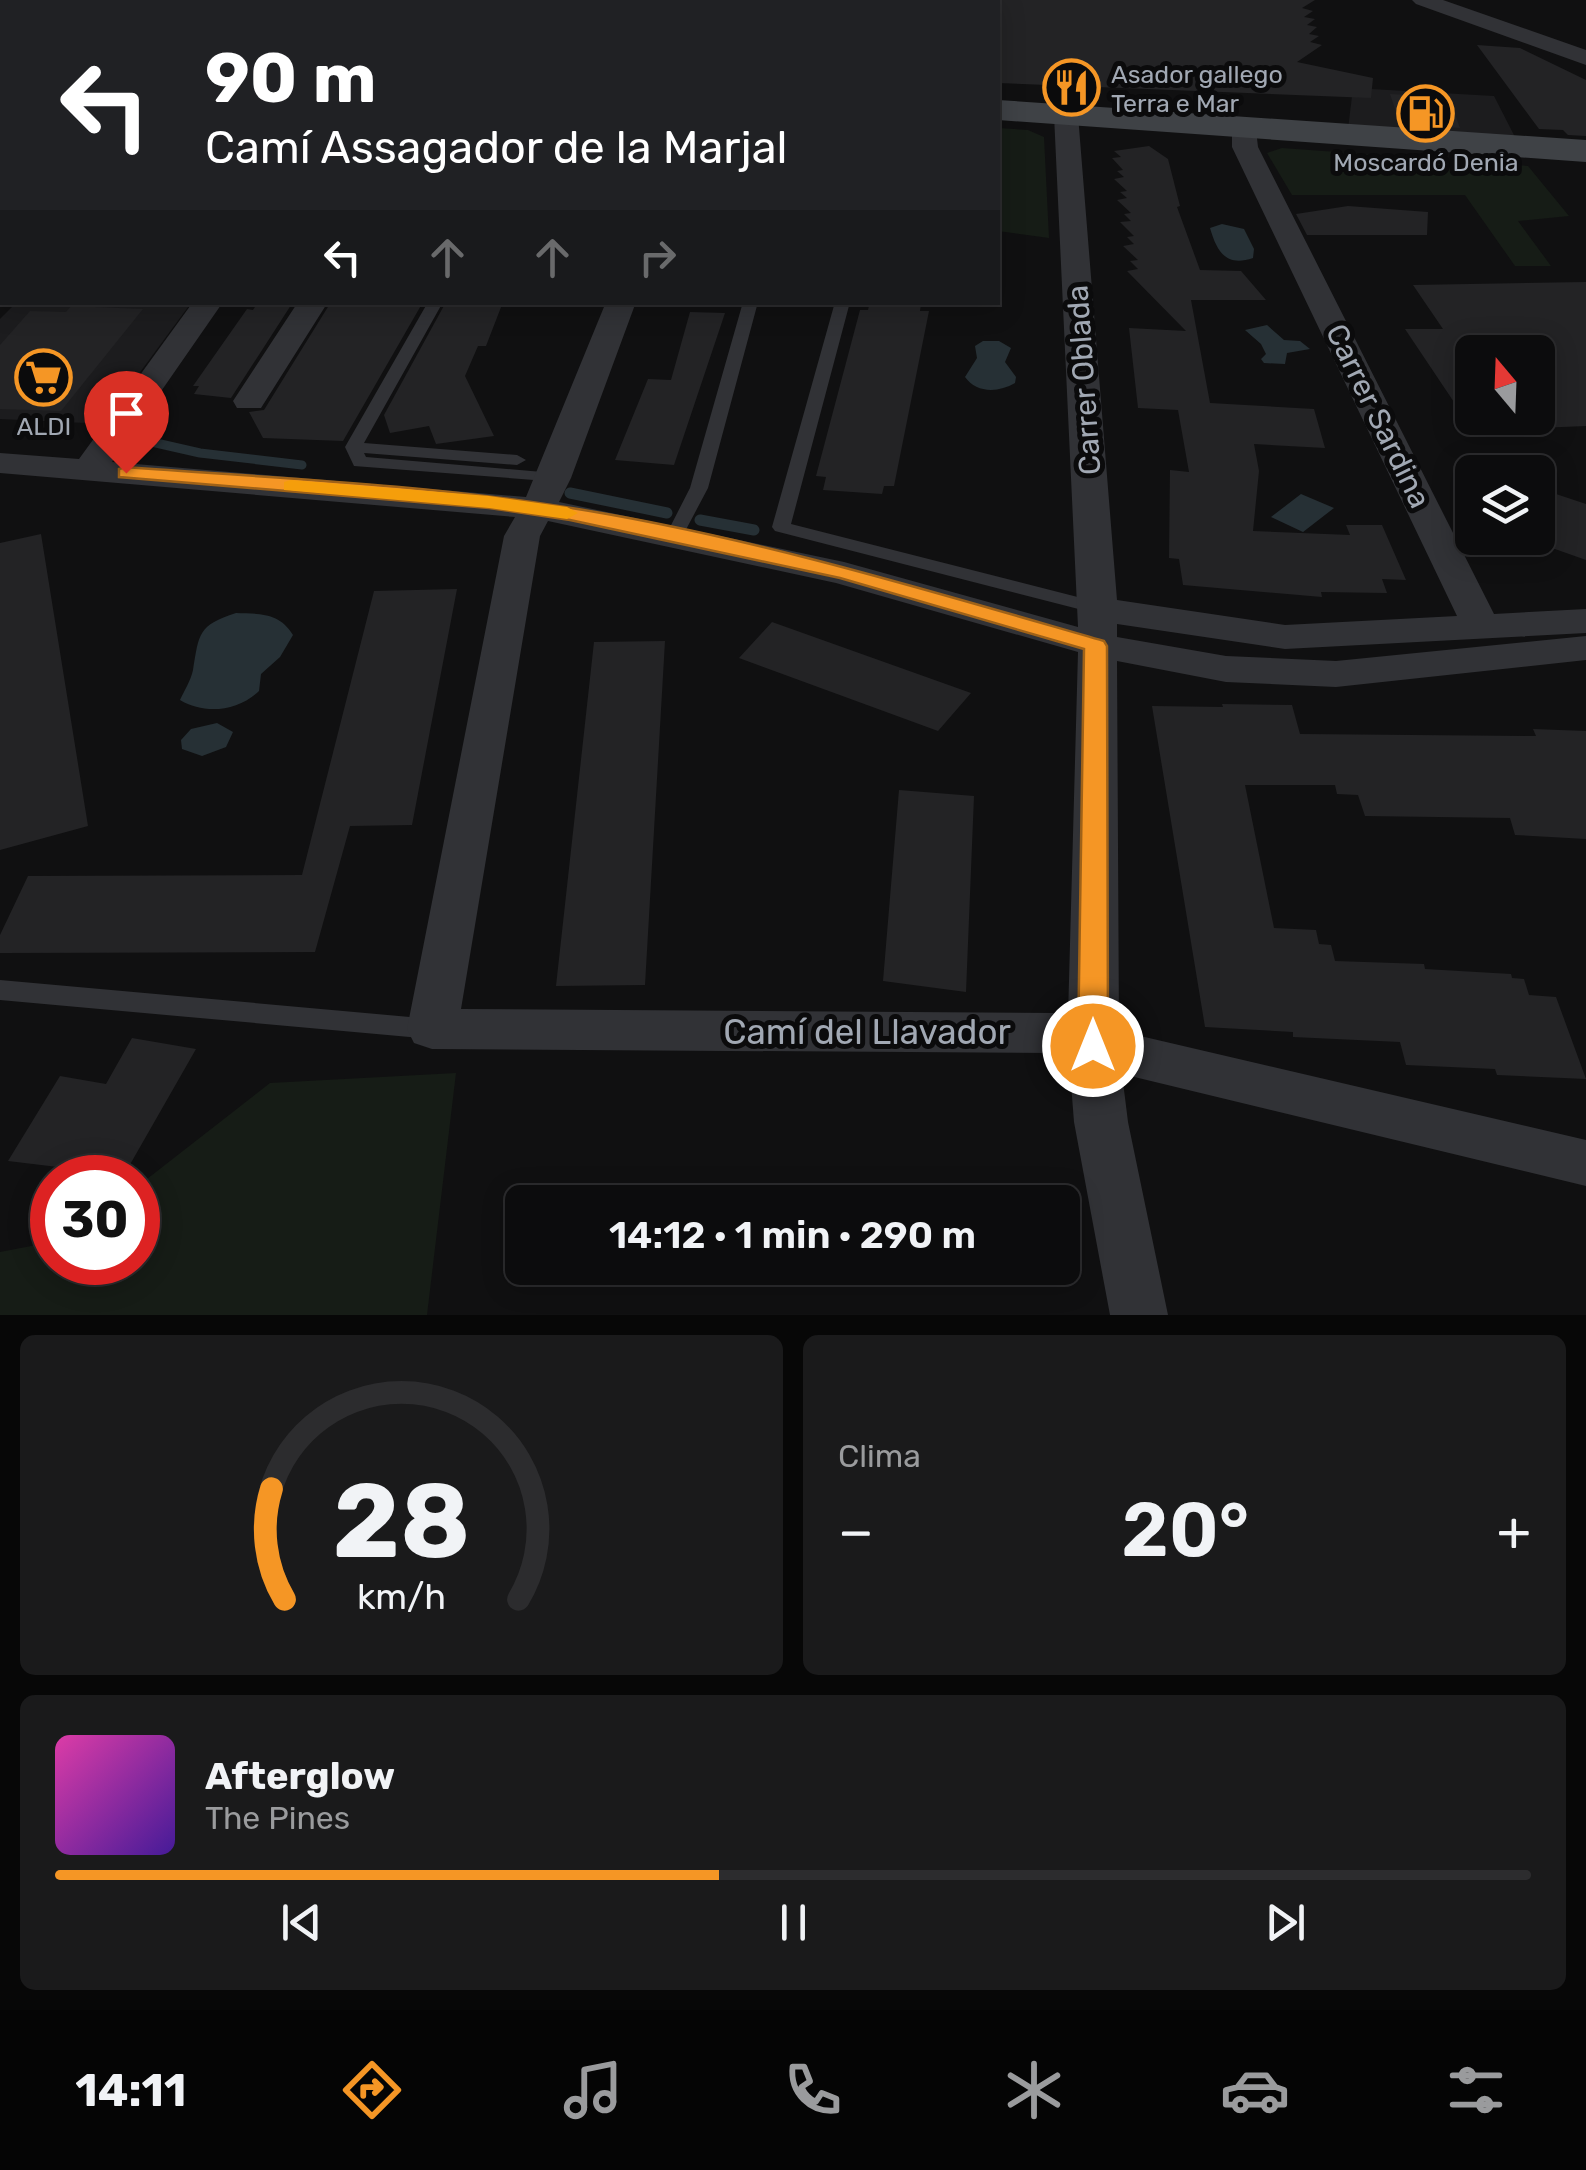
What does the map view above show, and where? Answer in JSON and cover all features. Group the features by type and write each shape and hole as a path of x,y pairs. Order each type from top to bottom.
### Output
{"main road":[{"path":"1000,110 1586,151"}],"street":[{"path":"1423,0 1586,58"},
{"name":"Carrer Oblada","path":"1066,115 1097,627 1093,1046 1101,1122 1138,1315"},
{"name":"Carrer Sardina","path":"1244,130 1245,147 1480,624"},
{"path":"89,470 206,305"},
{"path":"249,401 311,305"},
{"path":"432,1029 522,536 545,494 619,305"},
{"path":"0,463 489,502 545,494 675,535 1097,627 1226,670 1336,674 1586,648"},
{"path":"1097,627 1285,638 1586,621"},
{"name":"Camí del Llavador","path":"432,1029 1054,1033 1093,1046 1586,1163"}],"lane":[{"path":"353,447 434,305"},
{"path":"675,535 699,488 749,305"},
{"path":"842,305 780,528 1097,627"},
{"path":"353,447 518,460"},
{"path":"353,447 360,462 545,494"},
{"path":"0,990 432,1029"}],"shaded area":[{"name":"Moscardó Denia","path":"1353,88 1494,96 1516,139 1348,129"},
{"path":"1000,128 1028,130 1044,137 1049,238 1000,231"},
{"path":"1282,148 1528,166 1569,216 1518,221 1551,266 1515,266 1465,195 1292,195 1267,153"},
{"path":"1222,224 1244,229 1254,249 1253,258 1236,260 1224,255 1210,228"},
{"path":"14,305 190,305 110,413 86,423 0,419 0,319"},
{"path":"1267,325 1284,340 1300,341 1310,349 1287,353 1285,364 1264,363 1261,359 1266,354 1261,344 1245,330"},
{"path":"983,341 999,341 1011,348 1005,362 1016,377 1015,383 1002,389 981,389 965,377 977,358 975,346"},
{"path":"1301,494 1334,508 1303,532 1271,517"},
{"path":"236,613 275,618 293,635 280,657 261,674 259,691 241,703 221,709 200,708 180,700 192,674 202,632"},
{"path":"217,723 233,732 226,747 202,756 182,749 181,740 191,729"},
{"path":"456,1073 427,1315 0,1315 0,1252 30,1246 30,1285 160,1285 160,1169 270,1083"}],"building":[{"path":"1000,0 1315,0 1302,8 1313,11 1304,17 1315,19 1307,25 1317,27 1309,34 1319,36 1310,42 1322,45 1297,62 1373,78 1371,98 1000,83"},
{"path":"1477,45 1520,48 1586,80 1586,136 1539,129"},
{"path":"1390,94 1449,97 1460,128 1400,124"},
{"path":"1149,146 1168,159 1180,206 1177,207 1200,270 1241,271 1266,300 1191,300 1210,403 1314,409 1325,448 1254,444 1259,471 1253,531 1350,535 1346,525 1382,525 1406,580 1382,579 1387,593 1321,592 1322,597 1183,585 1179,559 1169,558 1170,470 1189,472 1178,410 1138,408 1129,328 1186,331 1127,271 1138,269 1130,261 1138,260 1123,246 1134,244 1127,237 1134,236 1120,222 1131,221 1124,214 1131,213 1117,200 1127,198 1120,192 1127,191 1114,179 1124,177 1112,158 1121,157 1114,151"},
{"path":"1348,206 1428,212 1427,235 1307,235 1296,214"},
{"path":"1586,282 1586,426 1555,427 1555,335 1455,335 1455,404 1405,329 1443,329 1413,285"},
{"path":"256,305 291,305 231,398 194,394 199,386 193,386 247,309 253,310"},
{"path":"329,305 421,305 343,441 263,438 249,412 264,410"},
{"path":"444,305 502,305 486,346 478,346 465,376 494,436 436,444 429,426 390,433 384,415"},
{"path":"869,305 921,305 920,311 929,311 894,486 884,486 882,494 823,490 826,477 816,476 860,310 868,310"},
{"name":"ALDI","path":"71,306 143,309 61,411 0,409 0,345 30,311 66,312"},
{"path":"690,312 725,313 674,465 615,460 648,379 671,380"},
{"path":"1555,494 1586,504 1586,560 1555,549"},
{"path":"41,534 88,826 0,850 0,543"},
{"path":"457,589 412,825 350,826 315,952 0,953 0,935 28,876 302,875 374,591"},
{"path":"772,622 971,693 938,731 739,658"},
{"path":"665,641 645,985 556,986 594,642"},
{"path":"1222,704 1292,705 1300,734 1536,736 1533,729 1586,731 1586,839 1515,835 1510,818 1365,816 1358,795 1337,794 1335,785 1245,785 1274,928 1316,930 1319,944 1331,945 1335,961 1424,964 1425,969 1511,974 1512,978 1524,979 1529,995 1556,997 1586,1079 1406,1065 1400,1042 1293,1037 1293,1032 1205,1027 1152,706 1223,707"},
{"path":"899,790 974,796 966,992 883,981"},
{"path":"132,1038 196,1049 135,1155 30,1155 30,1164 8,1161 60,1076 106,1084"}],"waterway":[{"path":"134,438 200,453 302,465"},
{"path":"575,494 570,493 667,513"},
{"path":"700,520 754,530"}],"slow traffic":[{"path":"291,486 489,502 567,513"}],"place":[{"name":"Asador gallego Terra e Mar","path":"1072,88"},
{"name":"Moscardó Denia","path":"1426,113"},
{"name":"ALDI","path":"44,377"}],"route":[{"path":"126,473 489,502 570,514 844,573 1096,646 1093,1046"}]}
